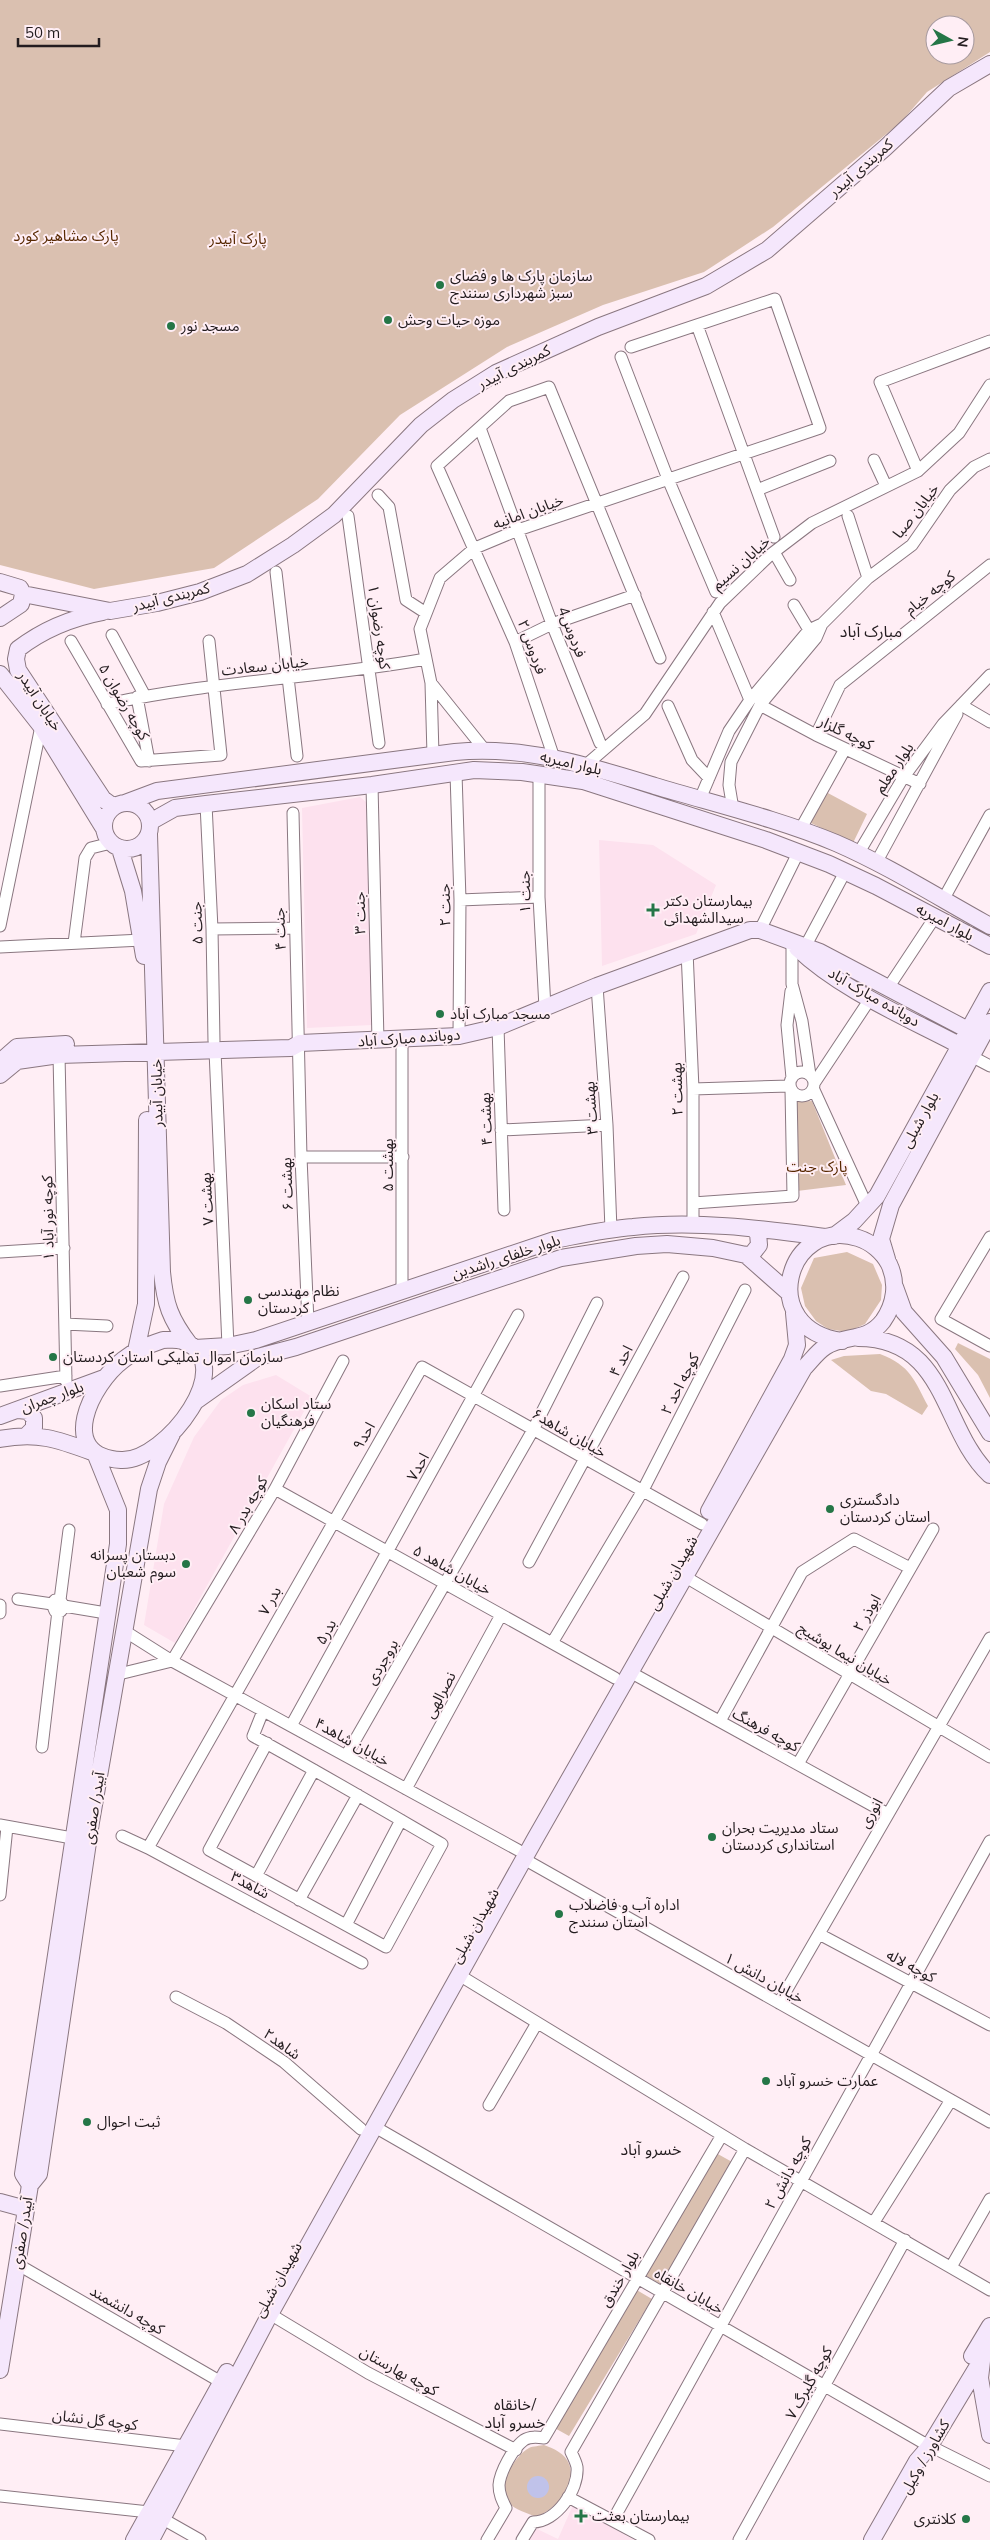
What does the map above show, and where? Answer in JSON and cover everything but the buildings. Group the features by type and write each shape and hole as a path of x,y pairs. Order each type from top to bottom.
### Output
{"street":[{"name":"کمربندی آبیدر","path":"0,582 20,588 23,594 110,610 158,603 200,592 248,574 334,515 422,425 453,400 488,378 531,356 598,327 706,286 767,250 885,148 949,88 990,64"},
{"name":"خیابان امانیه","path":"484,749 431,683 420,629 440,578 475,548 518,530 820,428 775,299 697,325"},
{"path":"631,347 697,325 774,537"},
{"path":"918,471 880,382 990,341"},
{"path":"621,357 668,479 716,592"},
{"name":"خیابان نسیم","path":"586,765 645,714 720,603 774,552 812,523 918,471 959,433 990,385"},
{"path":"480,428 509,401 549,387 660,658"},
{"name":"فردوس ۲","path":"480,428 437,466 516,642 554,758"},
{"name":"فردوس4","path":"480,428 552,624 600,743"},
{"name":"خیابان صبا","path":"733,809 729,785 731,762 755,703 809,630 822,624 868,578 912,545 950,490 974,467 990,459"},
{"path":"757,490 830,460"},
{"path":"874,460 886,486"},
{"path":"378,494 389,507 406,600 426,613"},
{"name":"کوچه رضوان ۱","path":"348,516 379,743"},
{"path":"848,516 868,578"},
{"path":"774,552 790,580"},
{"name":"کوچه خیام","path":"816,736 840,685 990,565"},
{"path":"276,572 290,678 297,756"},
{"path":"0,618 21,604 23,594"},
{"path":"516,642 552,624 635,595"},
{"path":"794,604 809,630"},
{"name":"خیابان آبیدر","path":"110,610 72,619 53,627 18,649 16,659 18,670 98,791 104,799 120,805"},
{"path":"713,612 755,703"},
{"name":"خیابان صبا","path":"700,799 729,731 816,638 822,624"},
{"path":"112,635 141,696 149,761"},
{"name":"کوچه رضوان ۵","path":"71,641 141,761 221,755 215,687"},
{"path":"209,641 215,687"},
{"name":"خیابان سعادت","path":"107,704 141,696 370,669 426,659"},
{"name":"خیابان آبیدر","path":"0,674 5,687 41,726 103,827"},
{"name":"بلوار معلم","path":"858,854 903,778 943,724 990,675"},
{"path":"431,683 433,755"},
{"name":"کوچه گلزار","path":"755,703 816,736 903,778 920,784"},
{"path":"961,705 990,722"},
{"name":"بلوار معلم","path":"876,863 961,705"},
{"path":"668,706 692,760 708,778"},
{"path":"0,926 41,726"},
{"name":"بلوار امیریه","path":"120,805 157,791 484,749 554,758 586,765 800,830 876,863 990,926"},
{"path":"800,830 845,749"},
{"path":"583,781 586,765"},
{"name":"بلوار امیریه","path":"149,828 175,808 372,785 456,773 494,769 583,781 798,852 845,872 990,946"},
{"name":"جنت ۲","path":"456,773 460,900 459,1036"},
{"name":"جنت ۱","path":"539,775 539,897 545,1008"},
{"name":"جنت ۳","path":"372,785 378,1041"},
{"name":"جنت ۵","path":"206,804 212,929 214,1046"},
{"path":"74,943 85,858 91,848 115,846 134,848 146,840 149,828 148,816 138,806 120,805 104,819 103,827 115,846"},
{"name":"جنت ۴","path":"293,813 300,1043"},
{"path":"944,900 990,815"},
{"path":"766,840 772,821"},
{"name":"خیابان آبیدر","path":"136,1351 146,1304 152,1047 149,828"},
{"name":"خیابان آبیدر","path":"115,846 133,891 142,940 152,1047 165,1301 174,1323 192,1347"},
{"path":"760,930 798,852"},
{"path":"693,1203 793,1196 791,1084 787,1024 798,945 845,872"},
{"path":"460,900 539,897"},
{"path":"888,988 935,917"},
{"path":"212,929 295,928"},
{"name":"دوبانده مبارک آباد","path":"152,1047 291,1048 300,1043 459,1036 498,1028 687,951 745,931 760,930 820,952 968,1030"},
{"path":"0,947 142,940"},
{"name":"دوبانده مبارک آباد","path":"798,945 809,959 870,999 965,1051"},
{"name":"بهشت ۲","path":"687,951 692,1089 693,1226"},
{"path":"792,984 802,1021 813,1082 868,1208"},
{"name":"بهشت ۳","path":"598,986 607,1125 611,1230"},
{"name":"بلوار شبلی","path":"888,1262 881,1239 891,1205 965,1051 968,1030 990,991"},
{"path":"791,1084 800,1097 808,1095 813,1082 870,999"},
{"name":"بلوار شبلی","path":"830,1237 868,1208 923,1116 965,1051 990,1022"},
{"name":"بهشت ۴","path":"498,1028 504,1210"},
{"name":"بهشت ۵","path":"402,1039 404,1157 402,1291"},
{"name":"بهشت ۶","path":"300,1043 301,1157 308,1323"},
{"name":"بهشت ۷","path":"214,1046 228,1346"},
{"path":"0,1062 17,1047 152,1047"},
{"path":"0,1075 17,1061 59,1055 152,1047"},
{"path":"965,1051 990,1066"},
{"name":"کوچه نور آباد ۱","path":"0,1386 66,1378 59,1055"},
{"path":"692,1089 791,1084 803,1072 813,1082"},
{"path":"501,1130 607,1125"},
{"path":"301,1157 404,1157"},
{"name":"بلوار خلفای راشدین","path":"192,1347 228,1346 256,1340 554,1240 611,1230 660,1225 693,1226 753,1229 830,1237"},
{"path":"746,1255 752,1254 760,1245 758,1233 753,1229"},
{"path":"990,1433 961,1382 929,1339 904,1312 888,1262 878,1249 865,1240 850,1236 830,1237 813,1244 802,1253 794,1265 790,1278 791,1300 801,1322 813,1332 827,1339 886,1340 911,1355 933,1379 970,1450 990,1475"},
{"path":"990,1237 986,1253 941,1319 990,1346"},
{"name":"بلوار خلفای راشدین","path":"196,1400 258,1357 296,1347 561,1258 600,1250 667,1244 713,1248 746,1255 766,1271 791,1300"},
{"path":"0,1252 64,1248"},
{"name":"احد ۴","path":"529,1562 683,1277"},
{"path":"850,1340 870,1332 885,1317 894,1298 894,1284"},
{"name":"کوچه احد ۲","path":"552,1643 642,1492 745,1290"},
{"name":"شهیدان شبلی","path":"134,2540 156,2516 270,2314 368,2128 460,1975 521,1854 630,1672 684,1576 784,1387 797,1345 791,1300"},
{"name":"بروجردی","path":"346,1756 534,1430 598,1302"},
{"name":"احد۷","path":"388,1552 518,1315"},
{"path":"65,1324 107,1326"},
{"path":"911,1355 912,1342 916,1337 929,1339"},
{"path":"163,1340 182,1341 192,1347 203,1362 203,1380 196,1400 172,1434 145,1453 124,1460 106,1459 93,1453 85,1437 84,1419 91,1399 104,1378 122,1360 136,1351 163,1340"},
{"path":"256,1340 250,1344 249,1350 252,1356 258,1357"},
{"name":"شهیدان شبلی","path":"151,2540 156,2516 186,2446 368,2128 521,1854 615,1678 702,1524 784,1387 826,1346 850,1340"},
{"name":"کوچه بدر ۸","path":"172,1661 275,1489 344,1361"},
{"name":"خیابان شاهد۶","path":"422,1367 584,1460 702,1524"},
{"name":"احد۹","path":"332,1521 422,1367"},
{"name":"بلوار چمران","path":"0,1416 104,1378"},
{"path":"18,1410 28,1411 34,1418 34,1428 27,1435"},
{"name":"آبیدر/ صفری","path":"0,2366 30,2185 39,2174 123,1630 149,1489 158,1462 172,1434"},
{"name":"بلوار چمران","path":"0,1439 42,1435 93,1453"},
{"name":"آبیدر/ صفری","path":"30,2185 23,2174 120,1522 113,1495 93,1453"},
{"name":"خیابان شاهد ۵","path":"275,1489 615,1678"},
{"name":"بدر ۷","path":"148,1848 332,1521"},
{"name":"ابوذر ۲","path":"798,1764 933,1529"},
{"path":"42,1747 69,1530"},
{"path":"720,1721 802,1572 854,1539 910,1568"},
{"name":"بدر۵","path":"291,1726 388,1552"},
{"name":"خیابان نیما یوشیج","path":"684,1576 990,1757"},
{"path":"18,1599 106,1614"},
{"name":"نصرالهی","path":"406,1789 501,1614"},
{"name":"خیابان شاهد۴","path":"123,1630 172,1661 521,1854"},
{"name":"انوری","path":"779,2003 990,1638"},
{"path":"116,1675 172,1661"},
{"name":"کوچه فرهنگ","path":"630,1672 888,1814"},
{"path":"264,1711 253,1736 267,1743 442,1844 386,1947 208,1850 267,1743"},
{"path":"256,1876 314,1770"},
{"path":"299,1900 358,1795"},
{"path":"346,1926 400,1820"},
{"path":"0,1895 4,1826 72,1838"},
{"name":"شاهد۳","path":"122,1836 148,1848 362,1964"},
{"name":"کوچه دانش ۲","path":"613,2520 990,1841"},
{"name":"خیابان دانش ۱","path":"521,1854 990,2122"},
{"name":"کوچه لاله","path":"819,1934 990,2025"},
{"path":"460,1975 745,2149 802,2180 990,2290"},
{"name":"شاهد۲","path":"176,1997 226,2023 284,2062 368,2128"},
{"path":"489,2105 537,2022"},
{"path":"874,2222 951,2100"},
{"name":"خیابان خانقاه","path":"368,2128 662,2292 927,2445 990,2476"},
{"name":"بلوار خندق","path":"516,2450 525,2440 535,2437 544,2438 722,2135"},
{"path":"522,2540 533,2522 540,2522 550,2517 568,2497 577,2467 571,2452 745,2149"},
{"path":"951,2267 990,2199"},
{"path":"0,2202 26,2209"},
{"name":"کوچه گلبرگ ۷","path":"740,2540 905,2240"},
{"name":"کوچه دانشمند","path":"17,2264 221,2382"},
{"name":"کوچه بهارستان","path":"270,2314 368,2373 516,2450"},
{"path":"927,2445 990,2326"},
{"path":"872,2540 917,2461 986,2352"},
{"path":"986,2352 980,2378 990,2435"},
{"name":"کشاورز / وکیل","path":"876,2540 927,2445 950,2413 980,2378"},
{"name":"کوچه گل نشان","path":"0,2424 186,2446"},
{"path":"487,2540 506,2508 500,2496 499,2483 508,2462 516,2450"},
{"path":"0,2496 156,2516 200,2540"},
{"path":"568,2497 649,2540"}],"shaded area":[{"path":"360,797 366,802 372,1025 307,1028 302,808"},
{"name":"بیمارستان دکتر سیدالشهدائی","path":"599,840 653,845 716,885 696,934 602,966"},
{"path":"276,1375 312,1397 175,1643 144,1625 164,1504 194,1437 221,1400 243,1385"},
{"name":"بیمارستان بعثت","path":"573,2505 634,2540 528,2540 535,2528 558,2539"}],"green space":[{"name":"پارک آبیدر","path":"0,0 990,0 990,52 975,62 975,15 925,15 925,65 970,65 927,92 901,122 773,227 704,272 603,305 507,347 400,415 318,499 214,568 94,589 0,565"},
{"path":"826,792 867,814 853,843 811,823"},
{"name":"پارک جنت","path":"812,1101 846,1185 797,1191 796,1102"},
{"path":"847,1252 873,1264 882,1285 881,1300 865,1324 847,1332 828,1329 816,1321 805,1306 801,1288 814,1258"},
{"path":"958,1343 990,1359 990,1398 978,1375 955,1349"},
{"path":"880,1354 899,1364 915,1381 928,1406 922,1415 886,1394 871,1391 831,1360 844,1356"},
{"path":"716,2153 734,2163 662,2285 643,2274"},
{"path":"635,2289 652,2299 569,2436 551,2426"},
{"path":"544,2445 565,2457 571,2472 570,2481 563,2496 557,2503 536,2517 511,2505 505,2496 504,2488 509,2472 518,2457 529,2448"}],"water":[{"path":"538,2476 546,2479 549,2487 546,2495 538,2498 530,2495 527,2487 530,2479"}],"place":[{"name":"سازمان پارک ها و فضای سبز شهرداری سنندج","path":"440,285"},
{"name":"موزه حیات وحش","path":"388,320"},
{"name":"مسجد نور","path":"171,326"},
{"name":"بیمارستان دکتر سیدالشهدائی","path":"653,910"},
{"name":"مسجد مبارک آباد","path":"440,1014"},
{"name":"نظام مهندسی کردستان","path":"248,1300"},
{"name":"سازمان اموال تملیکی استان کردستان","path":"53,1357"},
{"name":"ستاد اسکان فرهنگیان","path":"251,1413"},
{"name":"دادگستری استان کردستان","path":"830,1509"},
{"name":"دبستان پسرانه سوم شعبان","path":"186,1564"},
{"name":"ستاد مدیریت بحران استانداری کردستان","path":"712,1837"},
{"name":"اداره آب و فاضلاب استان سنندج","path":"559,1914"},
{"name":"عمارت خسرو آباد","path":"766,2081"},
{"name":"ثبت احوال","path":"87,2122"},
{"name":"بیمارستان بعثت","path":"581,2516"},
{"name":"کلانتری","path":"966,2519"}],"district":[{"name":"مبارک آباد","path":"871,631"},
{"name":"خسرو آباد","path":"651,2149"},
{"name":"خانقاه/ خسرو آباد","path":"515,2413"}],"park label":[{"name":"پارک مشاهیر کورد","path":"66,236"}]}
